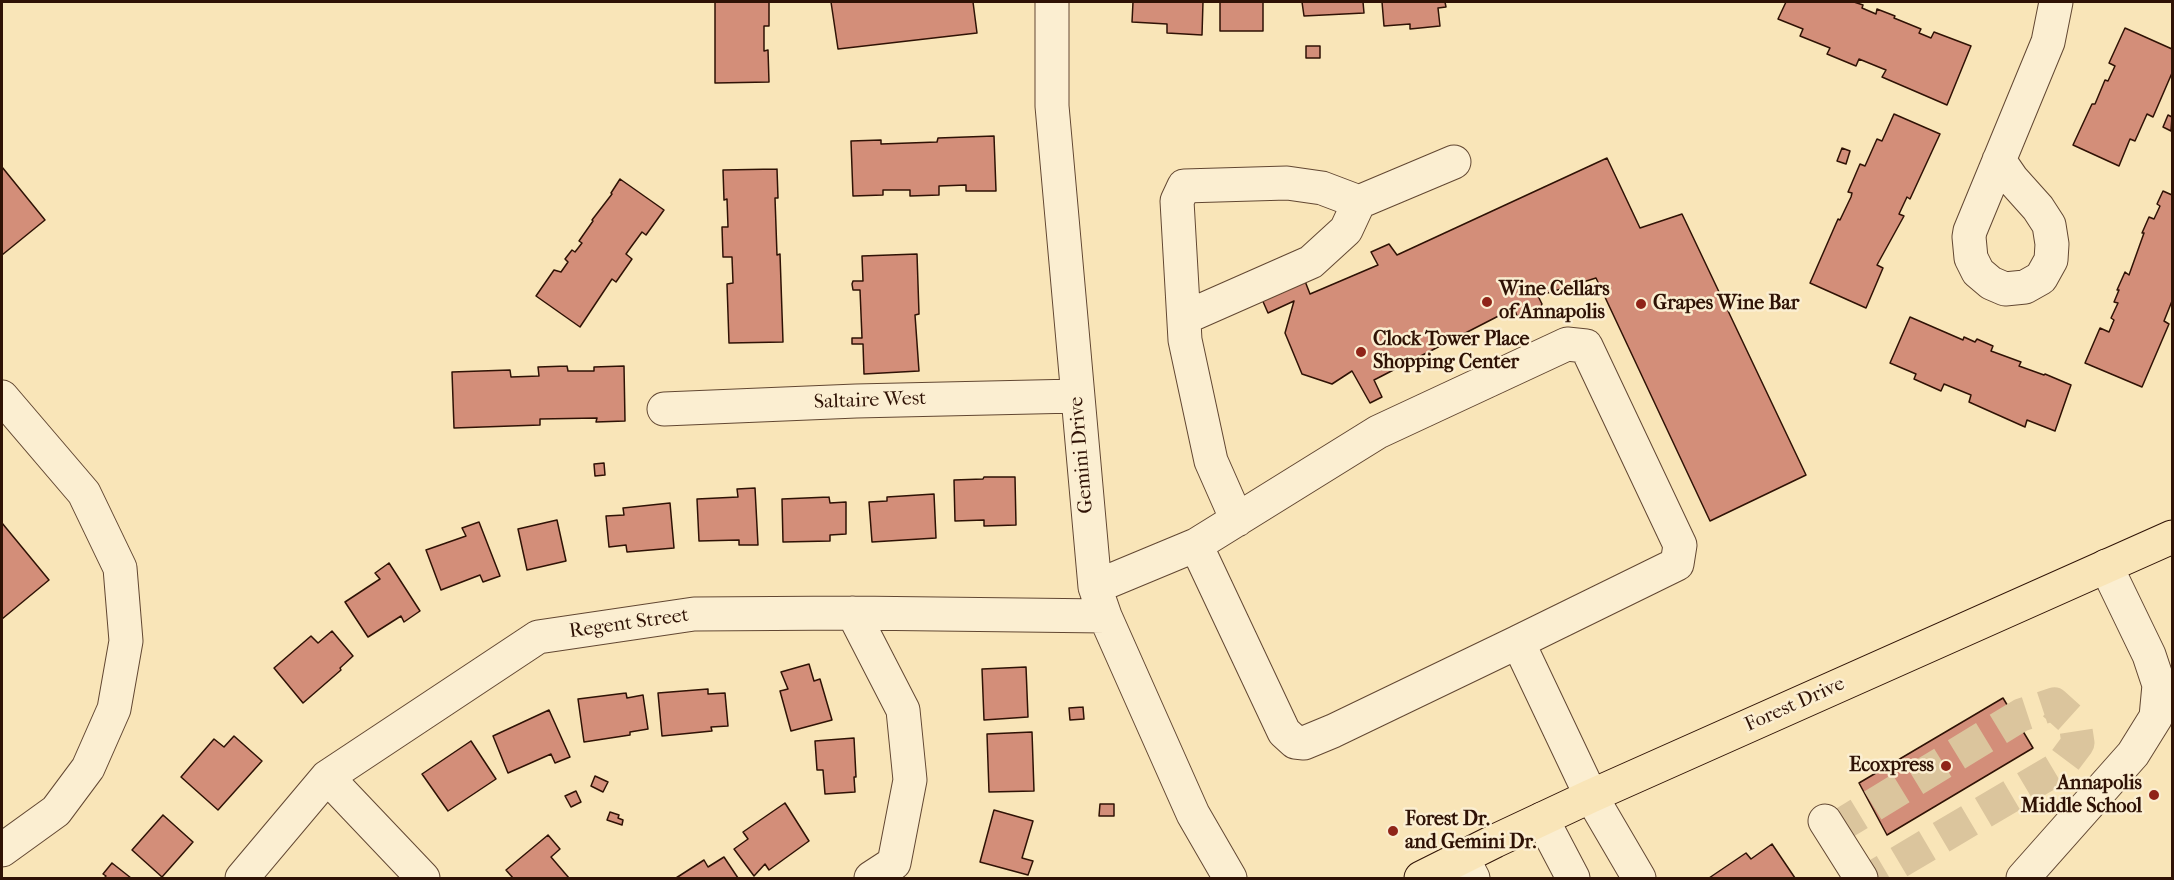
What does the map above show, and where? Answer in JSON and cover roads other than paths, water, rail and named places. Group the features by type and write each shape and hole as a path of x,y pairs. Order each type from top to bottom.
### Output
{"main road":[{"name":"Forest Drive","path":"1421,879 1467,868 1542,819 1592,795 2172,537"}],"street":[{"name":"Gemini Drive","path":"1052,2 1052,106 1077,396 1100,601 1193,814 1230,879"},
{"path":"1999,160 2048,42 2056,2"},
{"path":"1184,318 1311,262 1346,230 1359,202 1454,162"},
{"path":"1237,520 1211,461 1185,340 1177,201 1184,186 1287,183 1322,188 1359,202"},
{"path":"1100,601 1196,545 1378,432 1568,344 1586,346 1680,544 1677,564 1304,743 1295,742 1284,732 1196,545"},
{"name":"Saltaire West","path":"664,409 856,401 1077,396"},
{"path":"2,397 84,494 120,568 126,641 114,710 88,768 56,811 2,850"},
{"path":"2023,879 2133,754 2156,717 2159,685 2149,655 2106,566"},
{"name":"Regent Street","path":"242,879 327,777 538,637 694,614 853,613 1100,601"},
{"path":"853,613 903,710 909,780 894,863 871,879"},
{"path":"1518,642 1592,795 1639,879"},
{"path":"327,777 423,879"},
{"path":"1542,819 1573,879"},
{"path":"1825,821 1861,879"}],"tunnel":[{"path":"1831,831 2021,715 2054,704 2075,723 2078,743 2060,767 1872,878"}],"place":[{"name":"Wine Cellars of Annapolis","path":"1487,302"},
{"name":"Grapes Wine Bar","path":"1641,304"},
{"name":"Clock Tower Place Shopping Center","path":"1361,352"},
{"name":"Ecoxpress","path":"1946,766"},
{"name":"Annapolis Middle School","path":"2154,795"},
{"name":"Forest Dr. and Gemini Dr.","path":"1393,831"}]}
